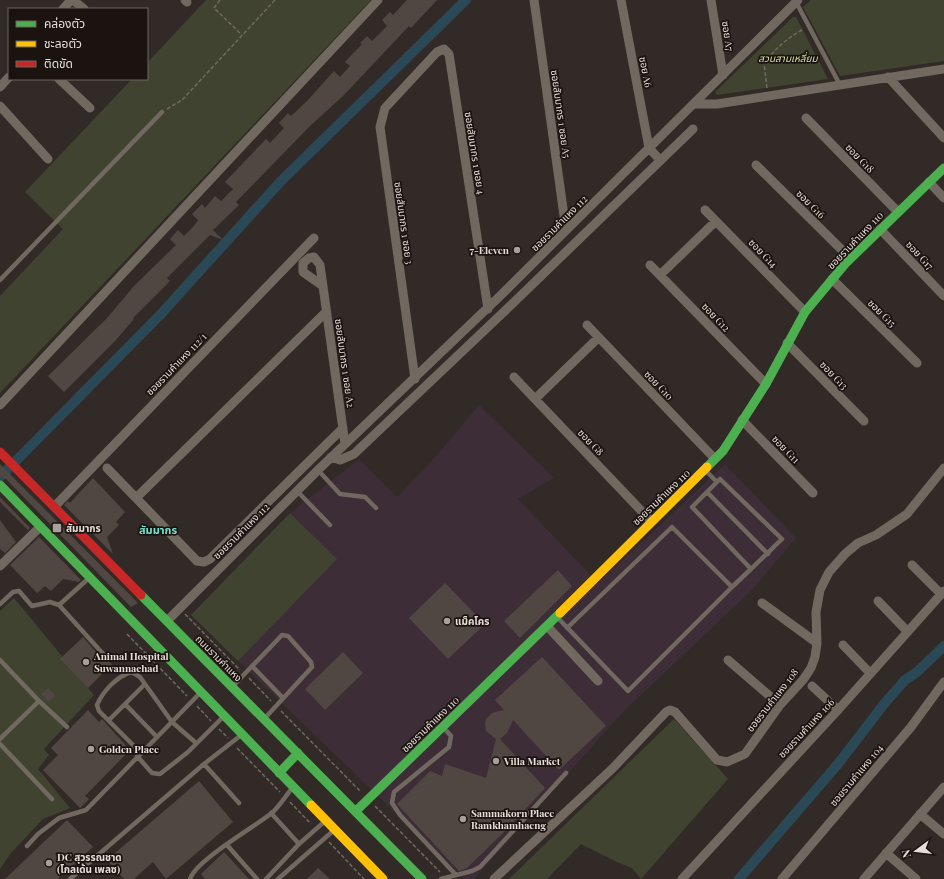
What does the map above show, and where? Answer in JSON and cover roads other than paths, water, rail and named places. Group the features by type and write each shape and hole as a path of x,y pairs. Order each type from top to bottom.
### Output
{"main road":[{"name":"ซอยรามคำแหง 110","path":"356,811 557,617 651,521 723,451 766,384 805,312 850,258 944,168"},
{"name":"ถนนรามคำแหง","path":"0,452 422,879"},
{"path":"2,487 383,879"},
{"path":"279,773 298,753"}],"street":[{"path":"64,8 72,0 83,8"},
{"path":"0,405 378,0"},
{"name":"ซอยสัมมากร 1 ซอย A5","path":"534,0 566,230"},
{"name":"ซอย A6","path":"621,0 649,148"},
{"name":"ซอย A7","path":"711,0 723,76"},
{"name":"ซอยรามคำแหง 112","path":"167,621 331,457 415,379 695,104 795,2"},
{"name":"ซอยสัมมากร 1 ซอย 4","path":"411,80 437,52 444,49 449,54 488,308"},
{"path":"695,104 717,104 944,69"},
{"path":"888,77 944,138"},
{"path":"0,87 8,78"},
{"path":"60,80 90,108"},
{"name":"ซอยสัมมากร 1 ซอย 3","path":"411,80 385,108 380,127 415,379"},
{"path":"0,106 48,159"},
{"name":"ซอย G18","path":"806,118 898,212"},
{"path":"331,457 340,460 354,454 693,130"},
{"path":"649,148 660,160"},
{"name":"ซอย G16","path":"756,165 850,258"},
{"path":"929,182 944,198"},
{"name":"ซอย G14","path":"705,210 805,312"},
{"path":"660,275 716,221"},
{"name":"ซอย G17","path":"880,229 944,296"},
{"name":"ซอยรามคำแหง 112/1","path":"55,506 314,238"},
{"name":"ซอย G12","path":"650,265 766,384"},
{"name":"ซอย G15","path":"832,279 917,363"},
{"name":"ซอยสัมมากร 1 ซอย A2","path":"323,286 345,444"},
{"path":"500,296 510,306"},
{"path":"137,497 326,312"},
{"name":"ซอย G10","path":"587,325 715,459"},
{"path":"535,399 598,338"},
{"name":"ซอย G13","path":"787,343 864,421"},
{"name":"ซอย G8","path":"514,377 651,521"},
{"path":"400,393 411,401"},
{"name":"ซอย G11","path":"742,420 813,493"},
{"path":"107,468 137,497 197,561 204,562 210,559 343,428"},
{"name":"ซอยรามคำแหง 108","path":"494,879 613,768 666,712 670,710 675,712 717,760 727,762 745,754 780,705 803,680 811,668 815,657 817,643 816,612 820,590 829,572 845,554 858,543 876,535 907,514 944,468"},
{"path":"2,562 40,527"},
{"path":"912,565 943,592"},
{"name":"ซอยรามคําแหง 106","path":"682,879 838,710 943,592"},
{"path":"878,601 907,631"},
{"path":"762,603 817,643"},
{"path":"547,626 598,681"},
{"path":"843,645 870,673"},
{"path":"728,660 780,705"},
{"name":"ซอยรามคําแหง 104","path":"782,879 911,727 944,682"},
{"path":"812,686 838,710"},
{"path":"864,879 944,787"},
{"path":"920,814 944,834"},
{"path":"886,853 916,879"}],"lane":[{"path":"795,2 840,85"},
{"path":"0,280 162,112"},
{"path":"318,470 340,494 365,497 376,508"},
{"path":"705,470 717,482"},
{"path":"557,617 628,692 782,539 720,479 692,507 751,569"},
{"path":"297,491 330,525"},
{"path":"707,492 768,554"},
{"path":"567,628 672,527 732,587"},
{"path":"59,605 89,578"},
{"path":"0,604 13,592 19,591 32,606 50,602 59,605 105,656"},
{"path":"232,687 282,635 288,636 311,662 312,667 264,719"},
{"path":"0,660 66,727"},
{"path":"252,666 283,698"},
{"path":"196,743 172,722 155,701 140,677 132,672 126,674 109,688 100,698 97,705 99,711 139,754 152,773 160,774 171,767 196,743 215,724 224,716"},
{"path":"109,720 145,684"},
{"path":"27,846 38,834 59,818 86,810 139,754 201,693"},
{"path":"0,739 39,701"},
{"path":"125,704 157,737"},
{"path":"443,727 451,736 448,747 394,792 392,803 400,815 456,875"},
{"path":"70,879 204,764 242,735"},
{"path":"0,744 52,799"},
{"path":"204,764 238,802"},
{"path":"443,878 472,871 480,867 566,773"},
{"path":"190,879 192,873 226,845 270,813 293,787"},
{"path":"270,813 299,844"},
{"path":"266,879 299,844 326,821"},
{"path":"278,879 335,830"},
{"path":"226,845 257,879"}],"waterway":[{"path":"0,477 161,314 281,181 466,0"},
{"path":"739,879 838,764 884,704 905,680 917,672 944,646"}],"place":[{"name":"7-Eleven","path":"517,250"},
{"name":"สัมมากร","path":"57,528"},
{"name":"แม็คโคร","path":"447,621"},
{"name":"Animal Hospital Suwannachad","path":"86,662"},
{"name":"Golden Place","path":"91,749"},
{"name":"Villa Market","path":"496,761"},
{"name":"Sammakorn Place Ramkhamhaeng","path":"463,819"},
{"name":"DC สุวรรณชาด (โกลเด้น เพลซ)","path":"49,863"}],"district":[{"name":"สัมมากร","path":"158,529"}],"park label":[{"name":"สวนสามเหลี่ยม","path":"788,58"}]}
